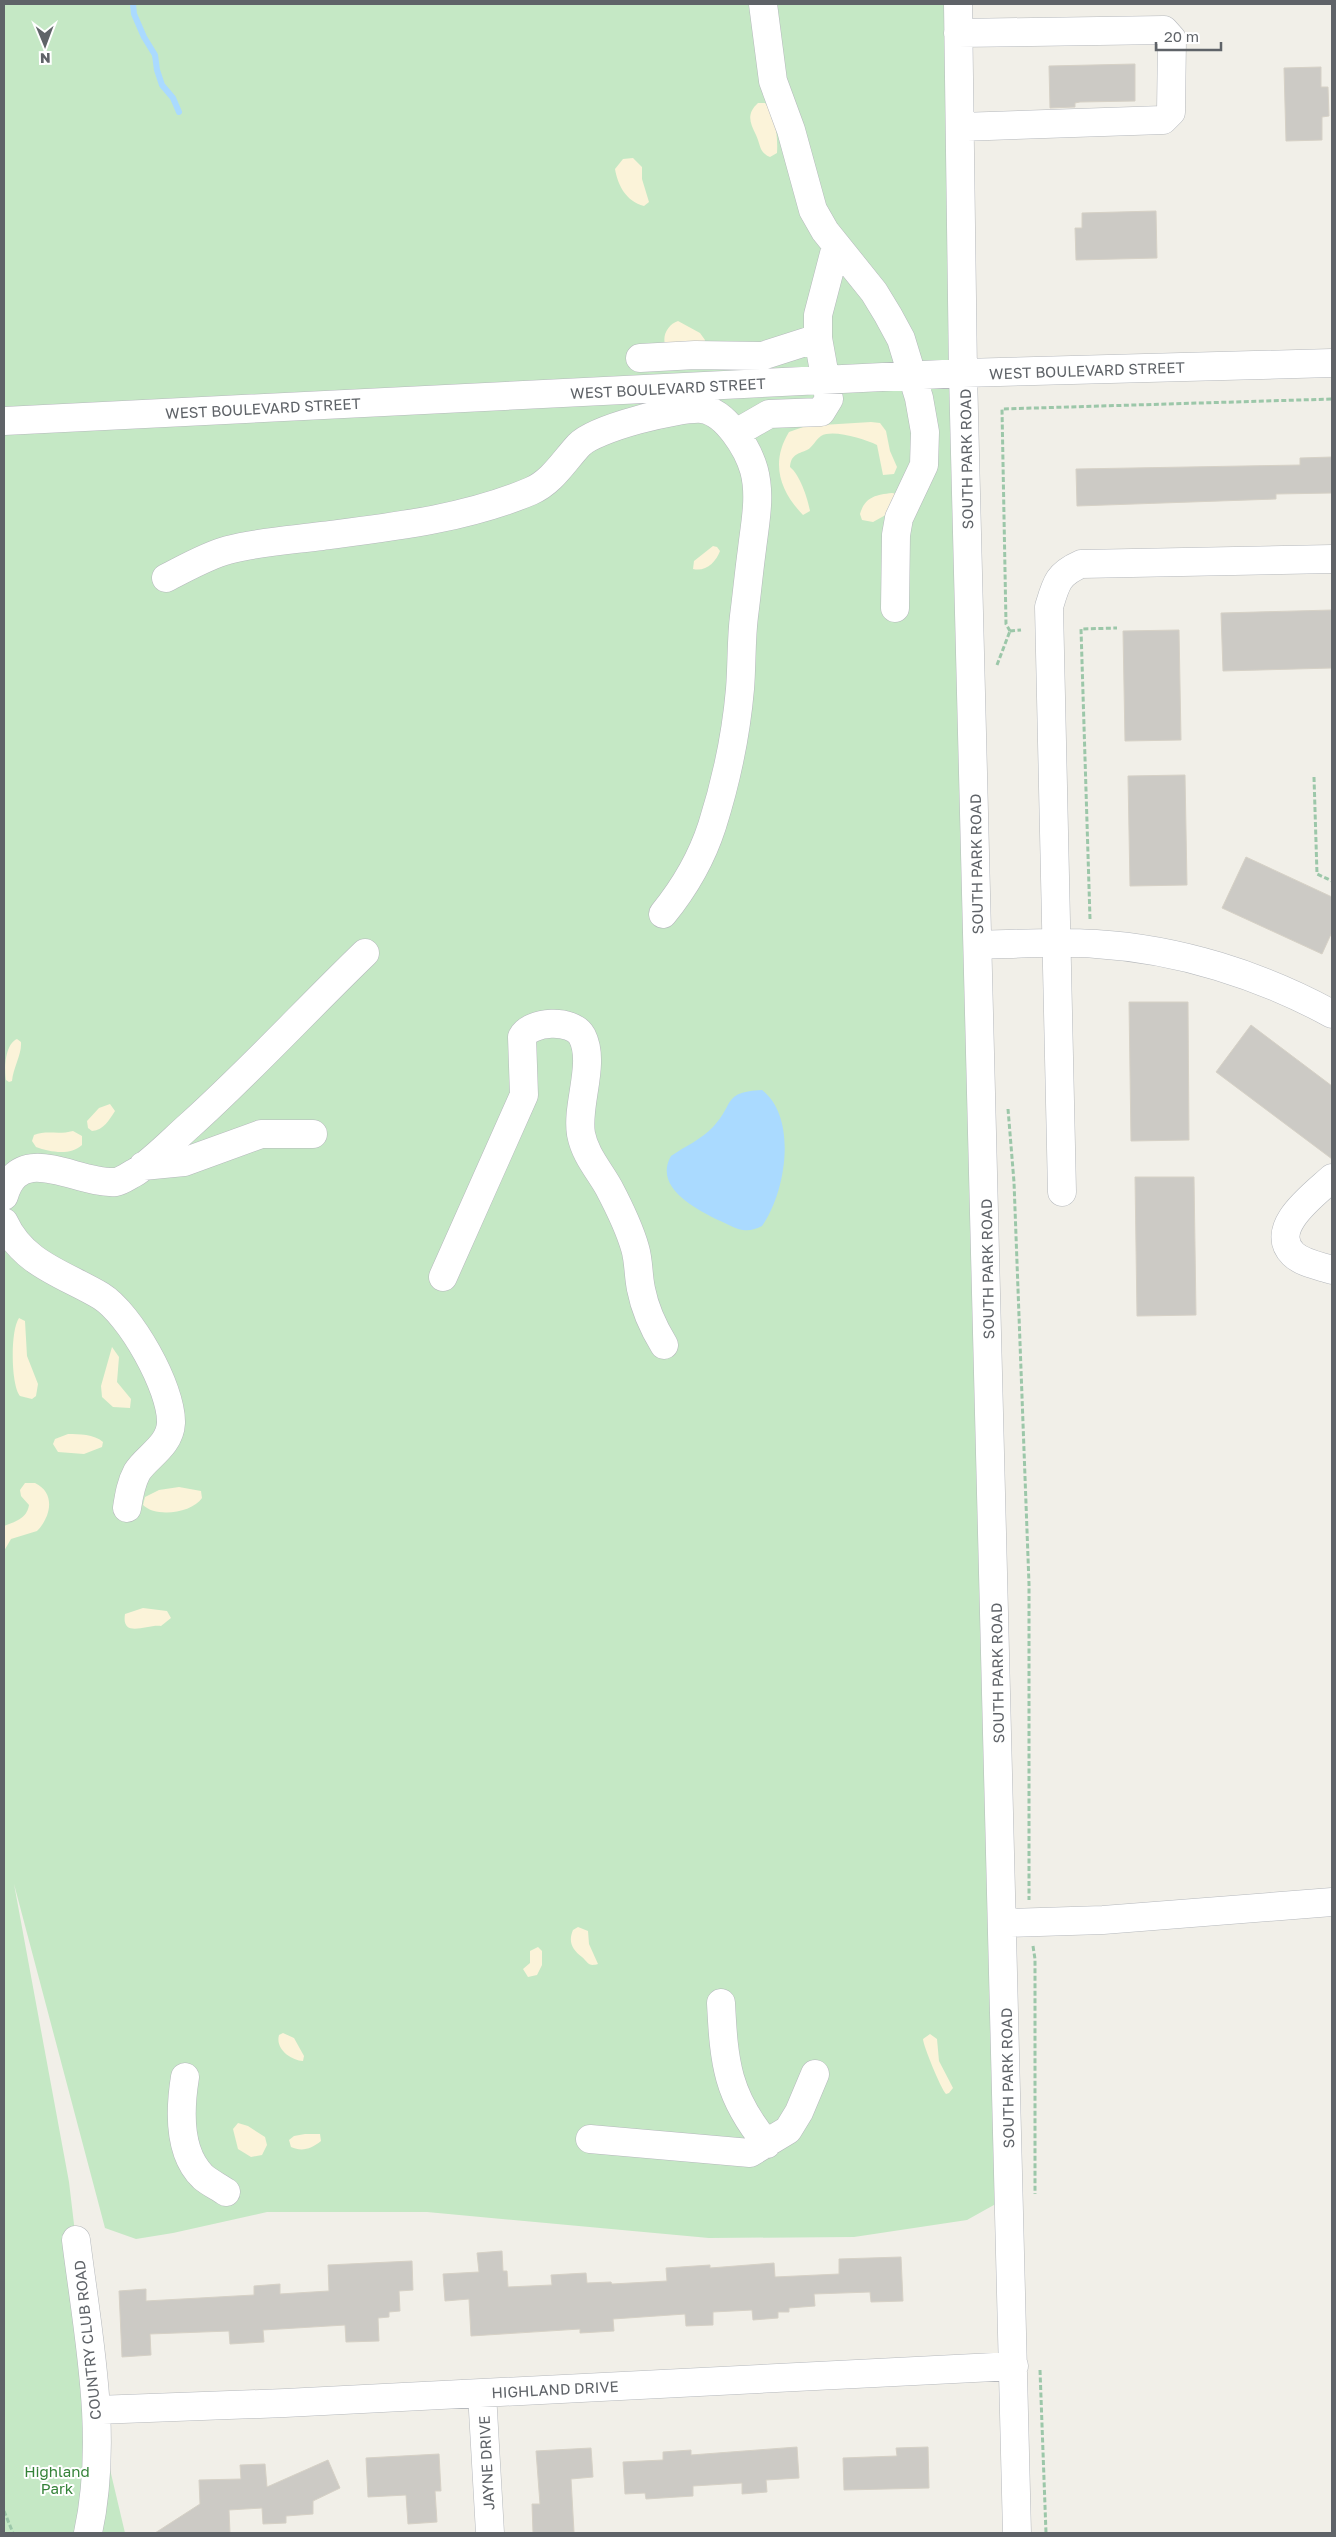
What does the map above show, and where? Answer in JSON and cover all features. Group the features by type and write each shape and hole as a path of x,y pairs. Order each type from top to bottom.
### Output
{"street":[{"path":"763,4 768,59 778,99 791,130 813,210 836,246 874,292 888,315 901,339 919,398 925,432 924,465 899,518 896,535 895,608"},
{"name":"SOUTH PARK ROAD","path":"958,4 964,373 978,945 1017,1922 1027,2366 1017,2533"},
{"path":"958,33 1164,30 1172,39 1172,112 1163,120 960,127"},
{"path":"736,434 769,414 821,412 829,399 818,338 818,316 836,246"},
{"path":"640,358 695,355 762,356 818,338"},
{"name":"WEST BOULEVARD STREET","path":"4,421 964,373 1332,363"},
{"path":"166,578 196,562 226,551 265,543 421,523 533,490 568,461 581,443 602,430 634,421 701,409 718,414 736,434 754,469 757,491 735,731 714,817 698,863 683,889 663,914"},
{"path":"1062,1192 1049,606 1056,584 1066,571 1082,564 1332,559"},
{"path":"978,945 1090,944 1178,955 1234,972 1299,996 1332,1014"},
{"path":"4,1196 16,1174 27,1168 53,1168 99,1182 118,1182 143,1166 229,1090 365,952"},
{"path":"443,1277 524,1095 522,1037 525,1031 536,1026 571,1026 581,1034 585,1045 585,1080 580,1115 581,1134 586,1152 609,1188 635,1247 644,1304 653,1326 664,1345"},
{"path":"143,1166 184,1162 261,1134 313,1134"},
{"path":"1332,1178 1290,1220 1286,1243 1293,1254 1305,1261 1332,1270"},
{"path":"4,1222 12,1238 27,1255 50,1271 103,1297 123,1317 165,1387 171,1424 165,1439 155,1455 138,1470 130,1486 127,1508"},
{"path":"1017,1922 1103,1920 1332,1902"},
{"path":"721,2003 724,2056 730,2081 738,2103 750,2124 767,2144"},
{"path":"590,2140 750,2153 788,2130 799,2112 815,2074"},
{"path":"185,2077 180,2110 190,2158 203,2176 226,2192"},
{"name":"COUNTRY CLUB ROAD","path":"76,2240 96,2410 95,2501 88,2533"},
{"name":"HIGHLAND DRIVE","path":"96,2410 285,2403 1027,2366"},
{"name":"JAYNE DRIVE","path":"482,2393 490,2533"},
{"name":"COUNTRY CLUB ROAD","path":"95,2501 102,2533"}],"path":[{"path":"996,670 1010,631 1006,624 1002,409 1332,400"},
{"path":"1090,944 1081,629 1117,628"},
{"path":"1010,631 1020,630"},
{"path":"1314,778 1317,874 1332,881"},
{"path":"1008,1104 1014,1182 1028,1574 1017,1922 1035,1959 1035,2197"},
{"path":"1027,2366 1046,2533"},
{"path":"4,2511 14,2533"}],"green space":[{"name":"Highland Park","path":"4,4 960,4 1010,2196 967,2220 854,2237 709,2238 427,2212 267,2212 173,2233 136,2239 105,2228 14,1884 69,2182 96,2410 125,2533 4,2533"}],"sand":[{"path":"758,103 765,103 769,108 776,127 777,153 770,157 762,151 750,119 754,107"},
{"path":"633,158 642,167 642,179 649,202 644,206 632,201 628,197 616,175 615,169 623,159"},
{"path":"678,321 700,333 705,340 704,343 666,346 664,339 666,331"},
{"path":"880,423 886,431 890,451 897,467 894,474 883,475 877,445 841,434 821,436 809,449 795,456 790,467 800,481 809,506 810,511 803,515 788,496 780,476 780,455 783,443 789,432 806,426"},
{"path":"897,494 891,512 873,522 862,520 860,514 868,500 876,496"},
{"path":"713,546 717,547 720,551 716,559 706,568 693,569 694,561"},
{"path":"17,1039 21,1042 20,1051 12,1081 9,1082 6,1080 5,1075 6,1057 10,1046"},
{"path":"110,1104 115,1111 106,1124 100,1129 92,1131 88,1128 87,1121 99,1108"},
{"path":"73,1131 82,1136 82,1145 72,1151 47,1150 36,1147 32,1141 34,1135"},
{"path":"19,1318 25,1321 27,1356 38,1384 36,1396 32,1399 20,1396 13,1370 14,1334"},
{"path":"112,1347 119,1357 117,1382 131,1399 130,1408 113,1407 102,1397 101,1386"},
{"path":"68,1434 95,1437 103,1442 102,1447 84,1454 58,1452 53,1444 55,1439"},
{"path":"25,1483 35,1483 42,1487 46,1493 49,1505 46,1519 37,1531 11,1539 4,1551 4,1526 23,1517 28,1510 29,1505 21,1496 20,1490"},
{"path":"179,1487 201,1491 202,1498 190,1507 174,1512 156,1512 143,1505 145,1497 159,1490"},
{"path":"143,1608 167,1611 171,1618 161,1626 136,1629 127,1626 125,1614"},
{"path":"578,1927 588,1931 589,1944 598,1964 588,1964 573,1948 571,1942 572,1934 573,1930"},
{"path":"538,1947 542,1951 542,1965 537,1975 528,1977 523,1969 530,1963 530,1951"},
{"path":"283,2033 294,2038 304,2056 303,2061 289,2056 279,2045 279,2035"},
{"path":"930,2034 937,2039 939,2061 953,2088 946,2094 924,2043 923,2039"},
{"path":"238,2123 248,2126 265,2137 267,2145 262,2155 251,2157 238,2149 233,2129"},
{"path":"320,2134 321,2141 306,2149 291,2147 289,2140 294,2136"}],"water":[{"path":"762,1090 773,1102 781,1118 784,1136 782,1175 770,1212 762,1226 753,1230 743,1230 699,1210 679,1196 668,1178 667,1167 671,1156 713,1127 735,1097 741,1093"}],"building":[{"path":"1135,64 1135,101 1080,102 1075,103 1075,107 1050,108 1049,66"},
{"path":"1321,67 1321,87 1328,87 1329,116 1322,117 1322,140 1286,141 1284,68"},
{"path":"1156,211 1157,258 1076,260 1075,228 1082,228 1082,213"},
{"path":"1332,457 1332,493 1276,494 1276,499 1077,506 1076,469 1300,465 1300,458"},
{"path":"1332,610 1332,668 1223,671 1221,613"},
{"path":"1179,630 1181,740 1125,741 1123,631"},
{"path":"1185,775 1187,885 1130,886 1128,776"},
{"path":"1246,857 1332,897 1332,932 1322,954 1222,908"},
{"path":"1129,1002 1188,1002 1189,1140 1131,1141"},
{"path":"1251,1025 1332,1086 1332,1159 1216,1072"},
{"path":"1135,1177 1194,1177 1196,1315 1137,1316"},
{"path":"502,2251 503,2271 507,2271 508,2287 552,2285 551,2275 586,2273 587,2283 611,2282 612,2284 667,2281 666,2268 710,2265 710,2268 774,2263 775,2277 839,2274 839,2259 901,2257 903,2301 871,2302 870,2292 814,2294 815,2306 789,2308 789,2312 778,2312 778,2318 753,2320 752,2310 713,2312 713,2325 686,2326 685,2314 613,2319 614,2331 580,2333 580,2329 471,2336 469,2299 445,2301 443,2274 479,2272 477,2253"},
{"path":"412,2261 413,2290 399,2291 400,2311 389,2312 389,2317 378,2318 379,2341 346,2342 345,2325 263,2330 264,2342 230,2344 229,2331 150,2334 151,2355 122,2357 119,2291 146,2289 146,2301 254,2295 254,2286 280,2284 280,2294 329,2291 328,2265"},
{"path":"797,2447 799,2478 766,2480 767,2492 742,2494 742,2483 693,2486 693,2496 646,2499 645,2493 625,2494 623,2462 663,2460 663,2452 691,2450 691,2455"},
{"path":"928,2447 929,2488 844,2490 843,2458 897,2456 896,2448"},
{"path":"591,2448 593,2477 571,2479 574,2532 533,2533 532,2504 540,2504 536,2451"},
{"path":"439,2454 441,2491 435,2491 437,2522 408,2524 406,2495 368,2497 366,2458"},
{"path":"328,2460 340,2488 313,2501 313,2514 286,2516 286,2523 263,2524 262,2508 229,2510 230,2533 155,2533 200,2504 199,2480 241,2479 240,2465 265,2464 267,2487"}],"waterway":[{"path":"133,4 134,14 144,37 155,55 162,85 173,98 179,112"}]}
